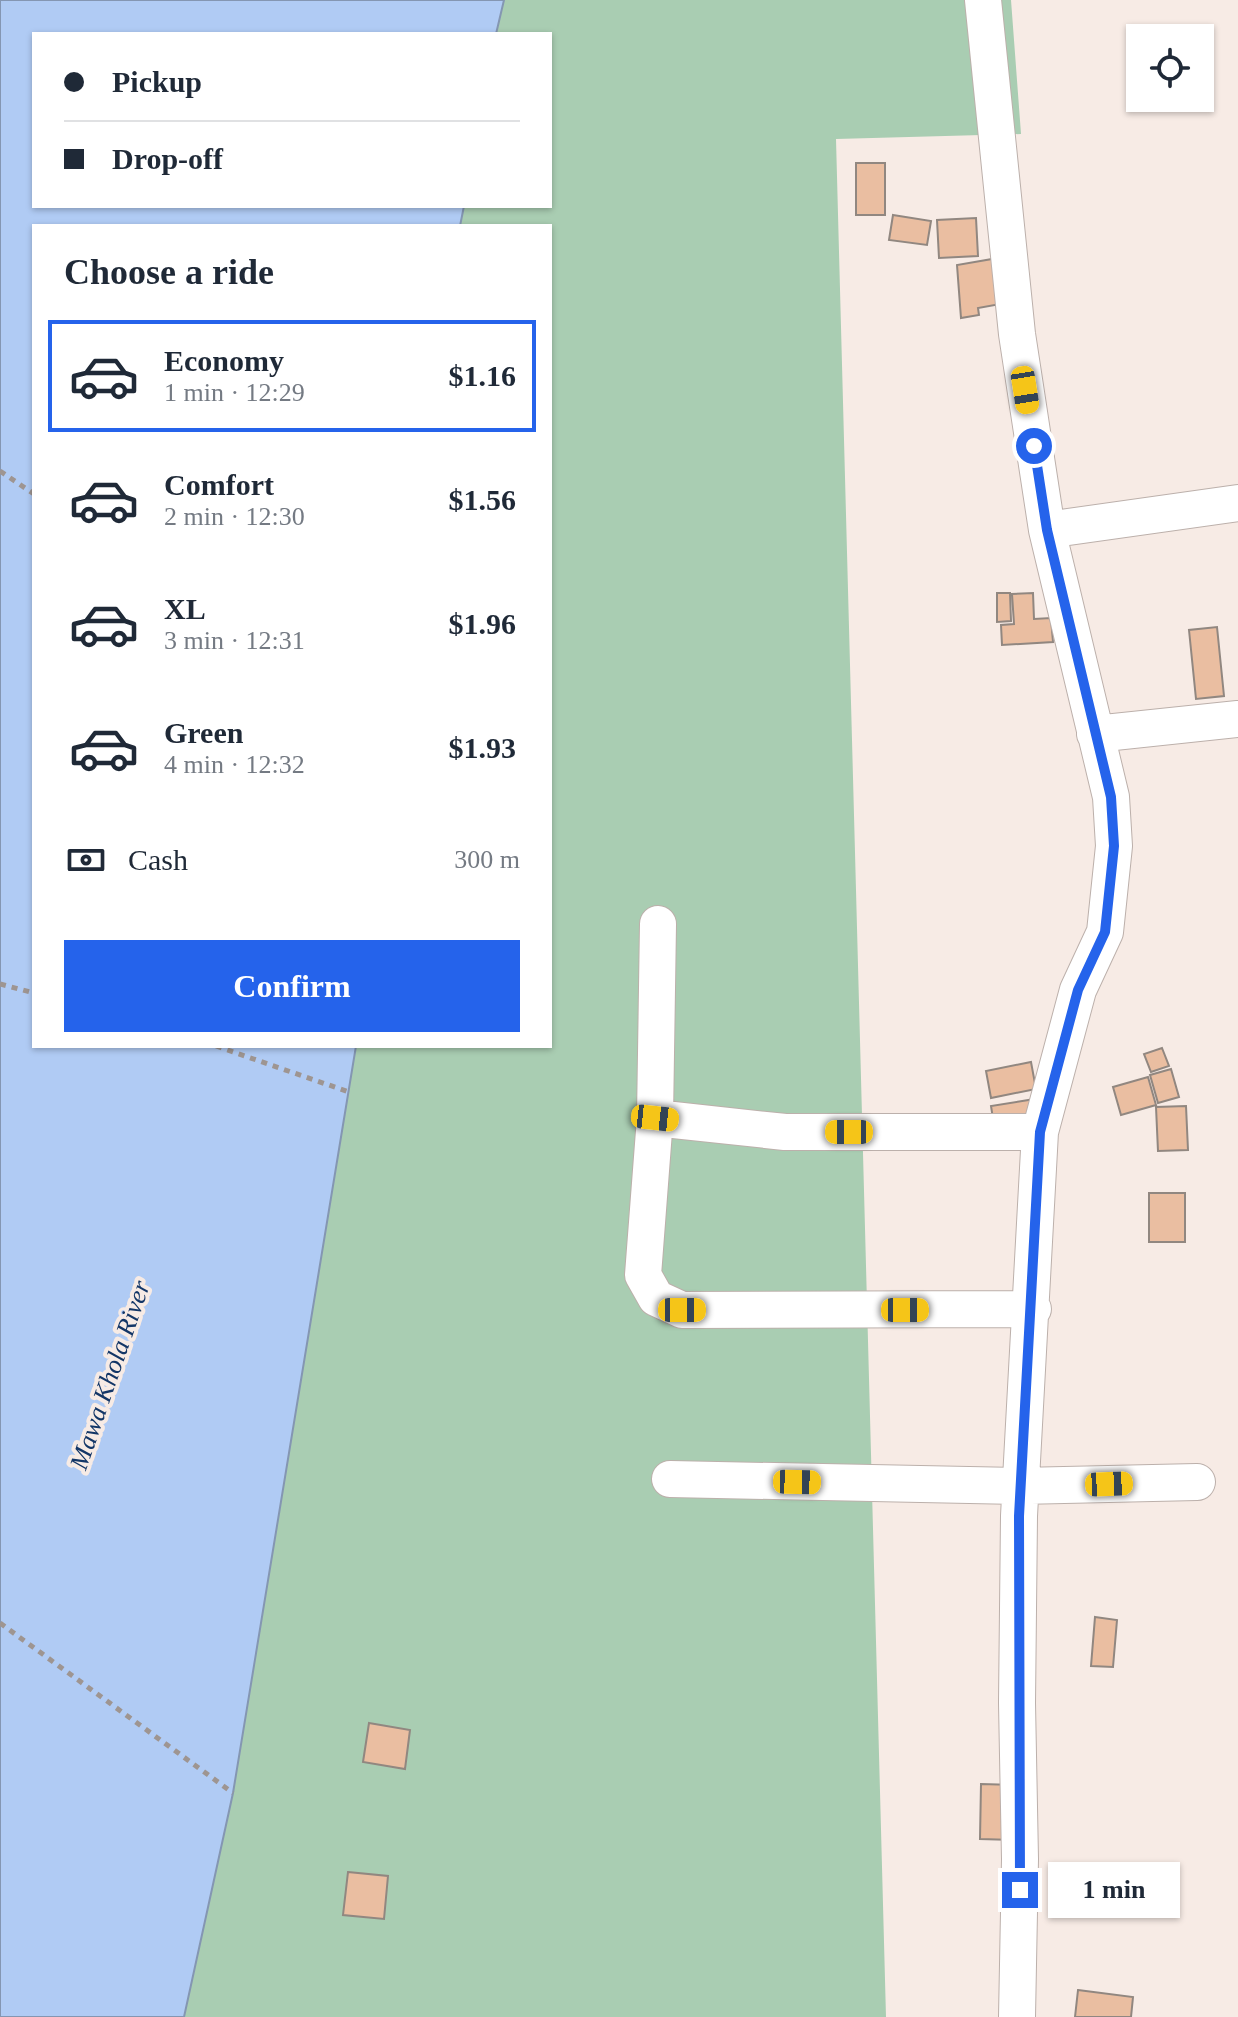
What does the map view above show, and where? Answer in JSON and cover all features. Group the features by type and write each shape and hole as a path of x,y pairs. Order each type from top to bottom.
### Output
{"street":[{"path":"983,0 1017,334 1047,530 1112,809 1114,846 1109,912 1099,950 1078,990 1040,1132 1033,1309 1020,1486 1017,2017"},
{"path":"1047,530 1238,503"},
{"path":"1095,734 1238,719"},
{"path":"658,924 655,1118 643,1275 656,1298 682,1310 1033,1309"},
{"path":"655,1118 785,1132 1040,1132"},
{"path":"670,1479 1020,1486 1197,1482"}],"path":[{"path":"0,471 32,493"},
{"path":"0,984 32,992"},
{"path":"222,1048 349,1092"},
{"path":"0,1623 233,1793"}],"green space":[{"path":"504,0 1011,0 1021,134 836,139 886,2017 184,2017 233,1793 356,1048 552,1048 552,224 460,224 464,208 552,208 552,32 496,32"}],"water":[{"name":"Mawa Khola River","path":"0,0 504,0 496,32 32,32 32,208 464,208 460,224 32,224 32,1048 356,1048 233,1793 184,2017 0,2017"}],"building":[{"path":"856,163 885,163 885,215 856,215"},
{"path":"893,215 931,221 927,245 889,240"},
{"path":"976,218 978,256 939,258 937,220"},
{"path":"998,258 1006,303 978,308 979,315 961,318 957,265"},
{"path":"997,593 1010,593 1011,621 997,622"},
{"path":"1033,593 1034,619 1051,618 1053,642 1002,645 1001,625 1014,624 1012,594"},
{"path":"1217,627 1224,696 1196,699 1189,630"},
{"path":"1162,1048 1169,1066 1151,1072 1144,1054"},
{"path":"1031,1062 1036,1089 991,1098 986,1071"},
{"path":"1171,1069 1179,1097 1158,1103 1150,1075"},
{"path":"1148,1077 1156,1105 1121,1115 1113,1087"},
{"path":"1035,1099 1038,1119 994,1125 991,1106"},
{"path":"1186,1106 1188,1150 1158,1151 1156,1107"},
{"path":"1149,1193 1185,1193 1185,1242 1149,1242"},
{"path":"1095,1617 1117,1620 1113,1667 1091,1666"},
{"path":"369,1723 410,1730 405,1769 363,1762"},
{"path":"981,1784 1015,1785 1014,1840 980,1839"},
{"path":"348,1872 388,1876 384,1919 343,1915"},
{"path":"1078,1990 1133,1997 1131,2017 1075,2017"}],"route":[{"path":"1020,1890 1017,1703 1019,1516 1033,1309 1040,1132 1078,990 1105,932 1114,846 1111,797 1047,530 1034,446"}]}
